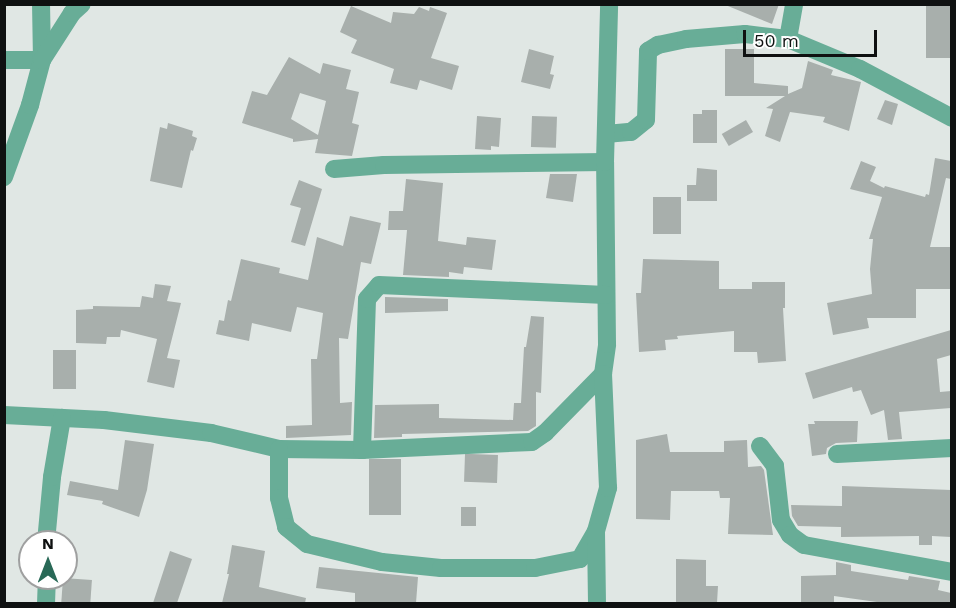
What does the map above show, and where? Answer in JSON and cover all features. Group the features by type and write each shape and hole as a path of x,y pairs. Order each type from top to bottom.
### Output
{"street":[{"path":"4,177 30,105 42,60 41,4"},
{"path":"42,60 72,13 82,4"},
{"path":"279,449 279,498 286,527 307,544 382,562 441,568 535,568 580,559 596,531 609,488 603,374 607,344 605,162 609,4"},
{"path":"788,39 794,4"},
{"path":"606,134 631,132 646,120 648,51 658,45 686,39 745,34 788,39 860,69 951,118"},
{"path":"4,60 42,60"},
{"path":"334,169 384,165 605,162"},
{"path":"362,450 367,299 379,285 606,296"},
{"path":"4,416 104,420 211,433 279,449 362,450 532,442 545,433 603,374"},
{"path":"47,530 52,477 62,418"},
{"path":"760,446 775,466 781,520 790,535 804,545 951,572"},
{"path":"837,454 951,448"},
{"path":"596,531 597,603"}],"building":[{"path":"723,4 779,4 772,24"},
{"path":"926,4 951,4 951,58 926,58"},
{"path":"351,6 391,23 393,12 414,14 419,7 429,11 430,7 447,13 431,58 459,66 452,90 420,80 417,90 390,83 394,69 351,53 357,40 340,32"},
{"path":"529,49 554,56 550,74 554,75 550,89 521,82"},
{"path":"725,49 754,49 754,83 788,86 788,94 802,88 808,61 833,70 831,75 861,82 849,131 823,122 825,117 790,112 780,142 765,136 773,109 766,108 785,96 725,96"},
{"path":"289,57 320,74 323,63 351,70 346,89 359,92 352,123 359,125 352,156 315,153 318,139 293,142 293,139 242,123 252,91 267,95","holes":["300,93 326,101 318,135 291,119"]},
{"path":"885,100 898,104 892,125 877,119"},
{"path":"702,110 717,110 717,143 693,143 693,114 702,114"},
{"path":"477,116 501,118 499,147 491,146 491,150 475,149"},
{"path":"532,116 557,117 556,148 531,147"},
{"path":"746,120 753,132 729,146 722,134"},
{"path":"168,123 193,131 192,136 197,138 193,151 191,150 182,188 150,181 160,127 167,129"},
{"path":"935,158 951,161 951,179 946,178 930,247 951,247 951,289 916,289 916,318 867,318 869,328 833,335 827,303 872,294 870,269 873,239 869,239 882,197 850,189 861,161 876,167 870,181 884,188 885,186 925,197 926,194 929,195"},
{"path":"697,168 717,170 717,201 687,201 687,185 696,185"},
{"path":"550,174 577,174 573,202 546,198"},
{"path":"406,179 443,183 438,241 466,245 467,237 496,240 492,270 464,267 463,274 449,272 449,277 403,275 407,230 388,230 389,211 403,211"},
{"path":"299,180 322,189 305,246 291,242 301,208 290,205"},
{"path":"653,197 681,197 681,234 653,234"},
{"path":"350,216 381,223 371,264 361,262 348,339 339,338 340,403 352,402 351,435 286,438 286,426 312,425 311,359 317,359 323,313 297,307 291,332 252,323 249,341 216,334 219,320 224,321 241,259 280,268 279,273 308,280 317,237 343,246"},
{"path":"643,259 719,261 719,289 752,289 752,282 785,282 785,308 783,308 786,361 758,363 757,352 734,352 734,331 677,336 678,339 665,340 666,350 639,352 636,293 641,293"},
{"path":"155,284 171,286 167,301 181,303 167,358 180,360 174,388 147,382 157,339 121,330 120,337 107,337 106,344 76,343 76,310 93,309 93,306 140,307 142,296 153,298"},
{"path":"385,297 448,299 448,311 385,313"},
{"path":"531,316 544,317 541,393 536,392 536,426 528,431 402,434 402,437 374,438 375,405 439,404 439,418 513,420 514,403 521,403 524,347 526,347"},
{"path":"951,330 951,355 937,359 940,392 951,391 951,408 899,412 902,439 888,440 884,410 871,415 861,390 853,392 852,387 813,399 805,373"},
{"path":"53,350 76,350 76,389 53,389"},
{"path":"814,421 858,421 857,442 836,443 827,448 826,454 812,456 808,424 815,424"},
{"path":"667,434 670,452 724,452 724,441 747,440 748,467 761,466 764,470 773,535 728,534 730,498 720,498 719,491 671,491 670,520 636,519 636,440"},
{"path":"125,440 154,444 147,490 139,517 102,504 103,501 67,495 70,481 118,490"},
{"path":"465,454 498,455 497,483 464,482"},
{"path":"369,459 401,459 401,515 369,515"},
{"path":"842,486 951,490 951,537 932,536 932,545 919,545 919,536 841,537 841,527 798,526 792,516 791,505 842,506"},
{"path":"461,507 476,507 476,526 461,526"},
{"path":"232,545 265,551 259,587 306,598 305,603 222,603 229,574 227,574"},
{"path":"170,551 192,559 177,603 153,603"},
{"path":"676,559 706,560 706,586 718,586 717,603 676,603"},
{"path":"836,562 851,565 851,571 908,580 909,576 940,581 938,590 951,593 951,603 884,603 834,596 834,602 801,602 801,576 836,575"},
{"path":"319,567 418,577 416,603 355,603 355,593 316,588"},
{"path":"78,579 92,580 90,604 61,603 62,590 78,590"}]}
